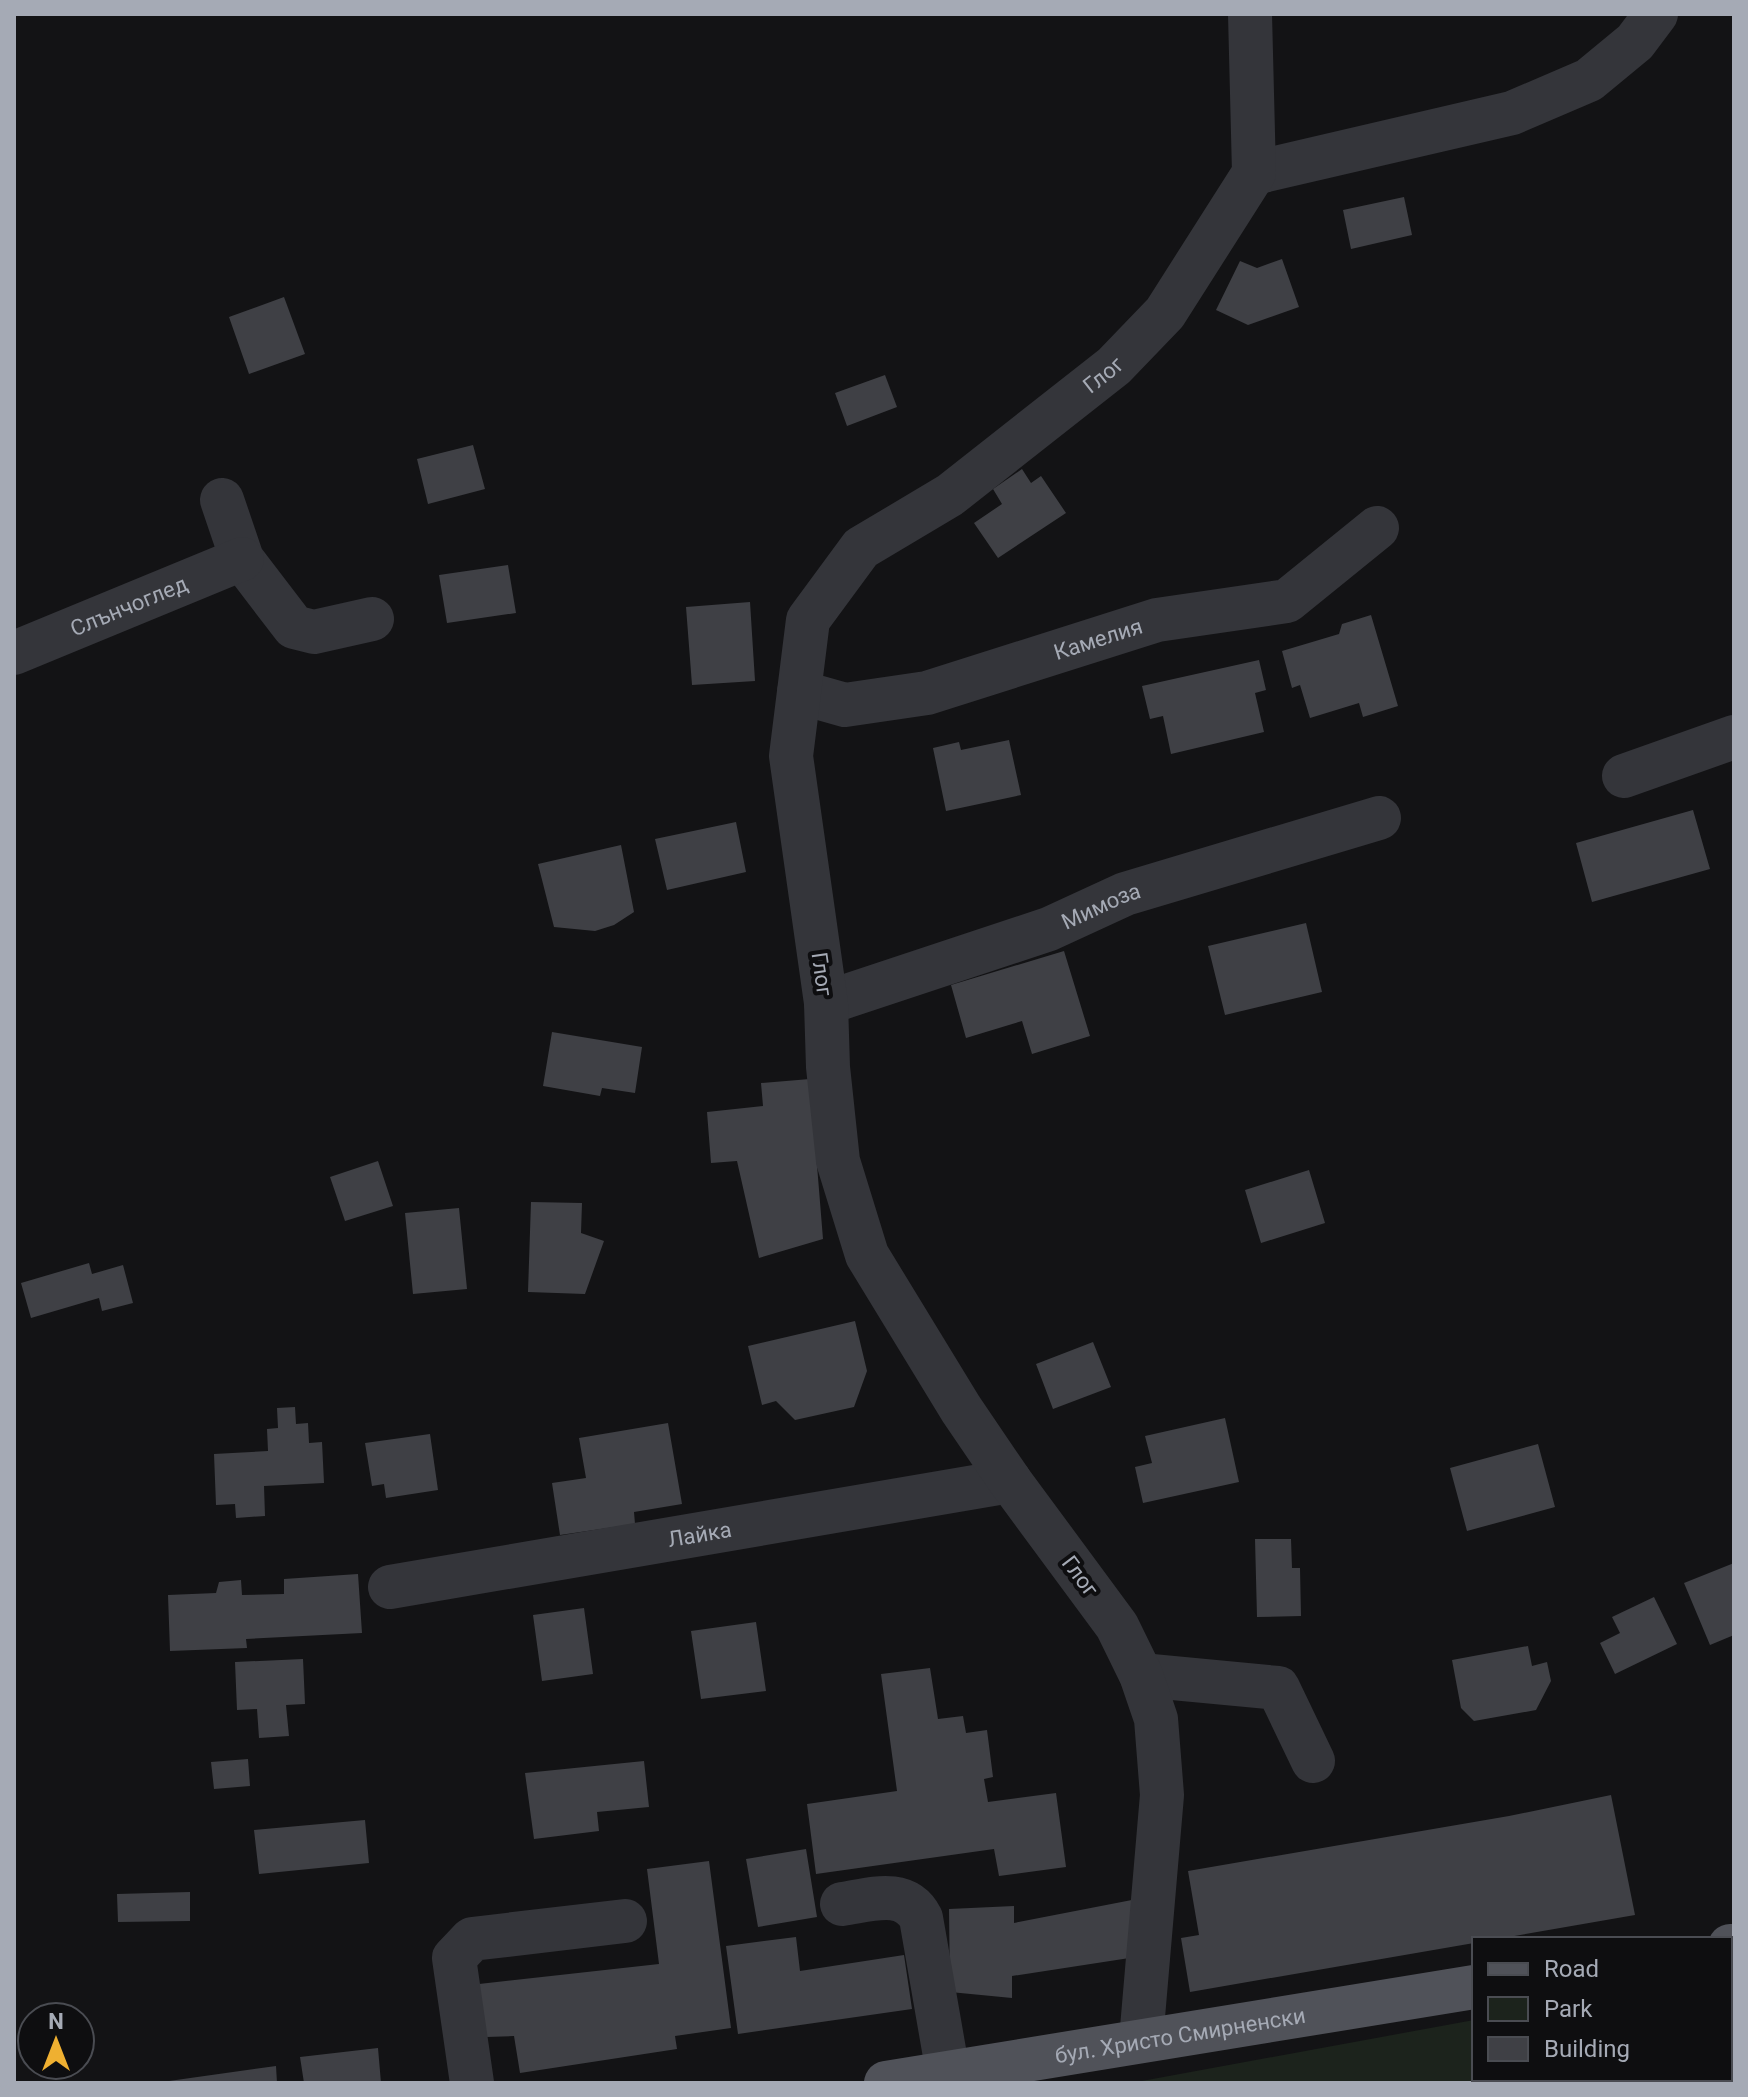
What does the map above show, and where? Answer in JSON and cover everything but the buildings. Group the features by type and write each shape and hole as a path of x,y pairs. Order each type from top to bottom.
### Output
{"main road":[{"name":"бул. Христо Смирненски","path":"886,2083 1472,1987"}],"street":[{"path":"1250,14 1254,173 1512,113 1589,80 1635,42 1656,14"},
{"name":"Глог","path":"1141,2040 1162,1795 1156,1719 1141,1675 1117,1626 961,1409 867,1255 838,1161 828,1067 826,1003 791,756 808,620 861,548 950,495 1114,366 1165,313 1254,173"},
{"path":"222,500 242,559 294,627 314,632 372,619"},
{"name":"Камелия","path":"799,692 845,705 927,693 1157,620 1287,601 1377,528"},
{"name":"Слънчоглед","path":"14,653 242,559"},
{"path":"1624,776 1734,737"},
{"name":"Мимоза","path":"826,1003 1049,929 1125,894 1379,818"},
{"name":"Лайка","path":"390,1587 1010,1481"},
{"path":"1141,1675 1278,1688 1313,1761"},
{"path":"842,1904 892,1897 917,1909 948,2073"},
{"path":"472,2083 454,1958 463,1948 472,1939 625,1921"}],"green space":[{"path":"1732,1974 1734,2083 1131,2083 1472,2020 1472,2081 1732,2081"}]}
